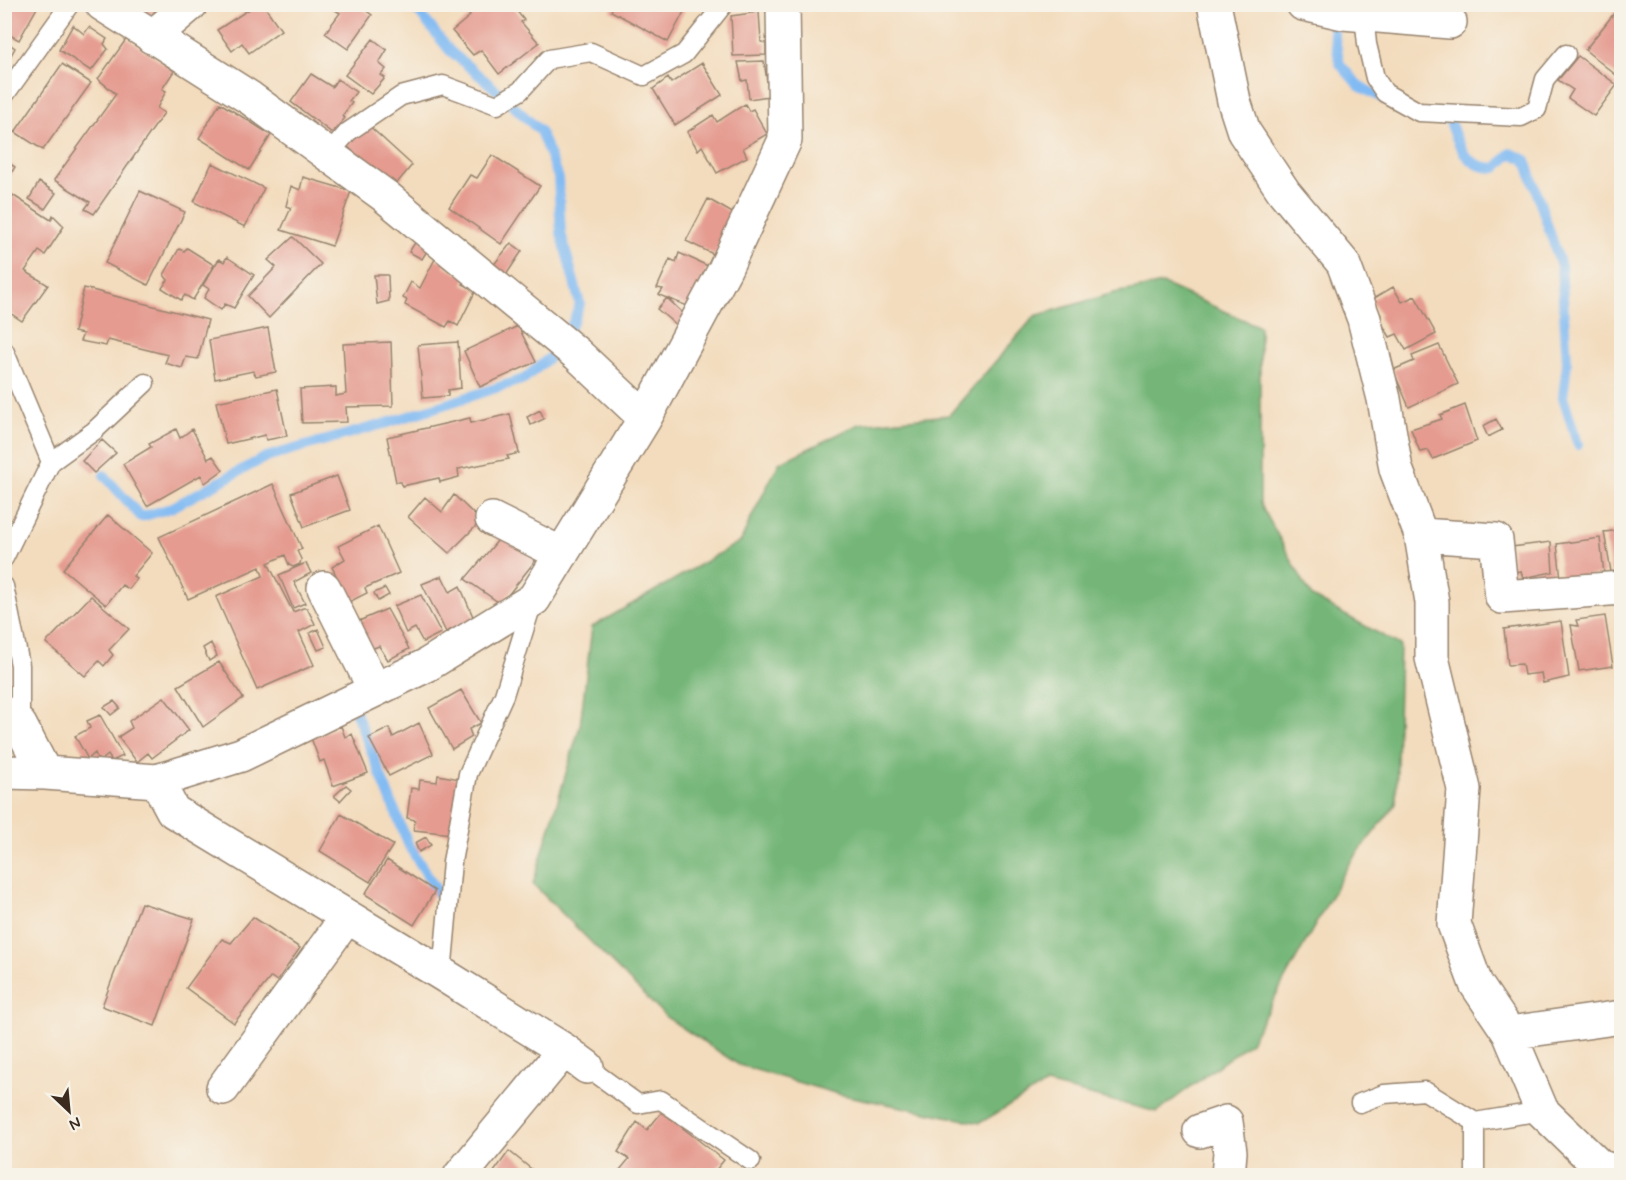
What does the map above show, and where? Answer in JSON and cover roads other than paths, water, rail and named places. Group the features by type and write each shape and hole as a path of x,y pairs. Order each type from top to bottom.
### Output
{"street":[{"path":"102,4 250,98 385,196 578,354 645,418"},
{"path":"152,37 190,4"},
{"path":"4,772 157,781 241,755 427,665 534,600 645,418 725,270 785,140 783,4"},
{"path":"1214,4 1234,101 1244,132 1284,192 1343,263 1364,319 1384,399 1396,469 1421,535 1432,602 1432,658 1464,789 1454,924 1476,984 1509,1033 1542,1111 1599,1166 1622,1174"},
{"path":"1345,10 1450,22"},
{"path":"492,519 562,554"},
{"path":"1421,535 1496,540 1502,597 1622,588"},
{"path":"324,588 375,690"},
{"path":"12,719 45,773"},
{"path":"157,781 173,811 442,974 575,1058 460,1176"},
{"path":"222,1088 347,916"},
{"path":"1509,1033 1622,1017"},
{"path":"1200,1131 1226,1122 1230,1152 1228,1176"}],"lane":[{"path":"4,96 70,4"},
{"path":"328,155 348,132 401,96 443,85 497,105 520,92 549,59 591,52 644,76 684,54 724,4"},
{"path":"1345,10 1367,44 1375,78 1385,93 1419,112 1521,117 1537,109 1545,79 1566,54"},
{"path":"4,350 51,462"},
{"path":"4,558 51,462 94,430 145,384"},
{"path":"4,586 20,665 12,719"},
{"path":"442,974 452,862 468,774 504,695 534,600"},
{"path":"575,1058 638,1104 661,1100 751,1161"},
{"path":"1360,1103 1384,1094 1425,1091 1475,1122 1542,1111"},
{"path":"1475,1122 1475,1176"}],"waterway":[{"path":"104,475 141,517 171,508 266,457 387,423 524,379 556,352 580,304 561,233 558,177 540,131 500,93 450,51 417,10 415,4"},
{"path":"1330,14 1340,64 1359,86 1386,100"},
{"path":"1440,118 1449,119 1459,145 1469,159 1476,164 1496,168 1511,153 1526,160 1561,266 1567,363 1563,397 1578,445"},
{"path":"356,713 409,846 442,899"}]}
